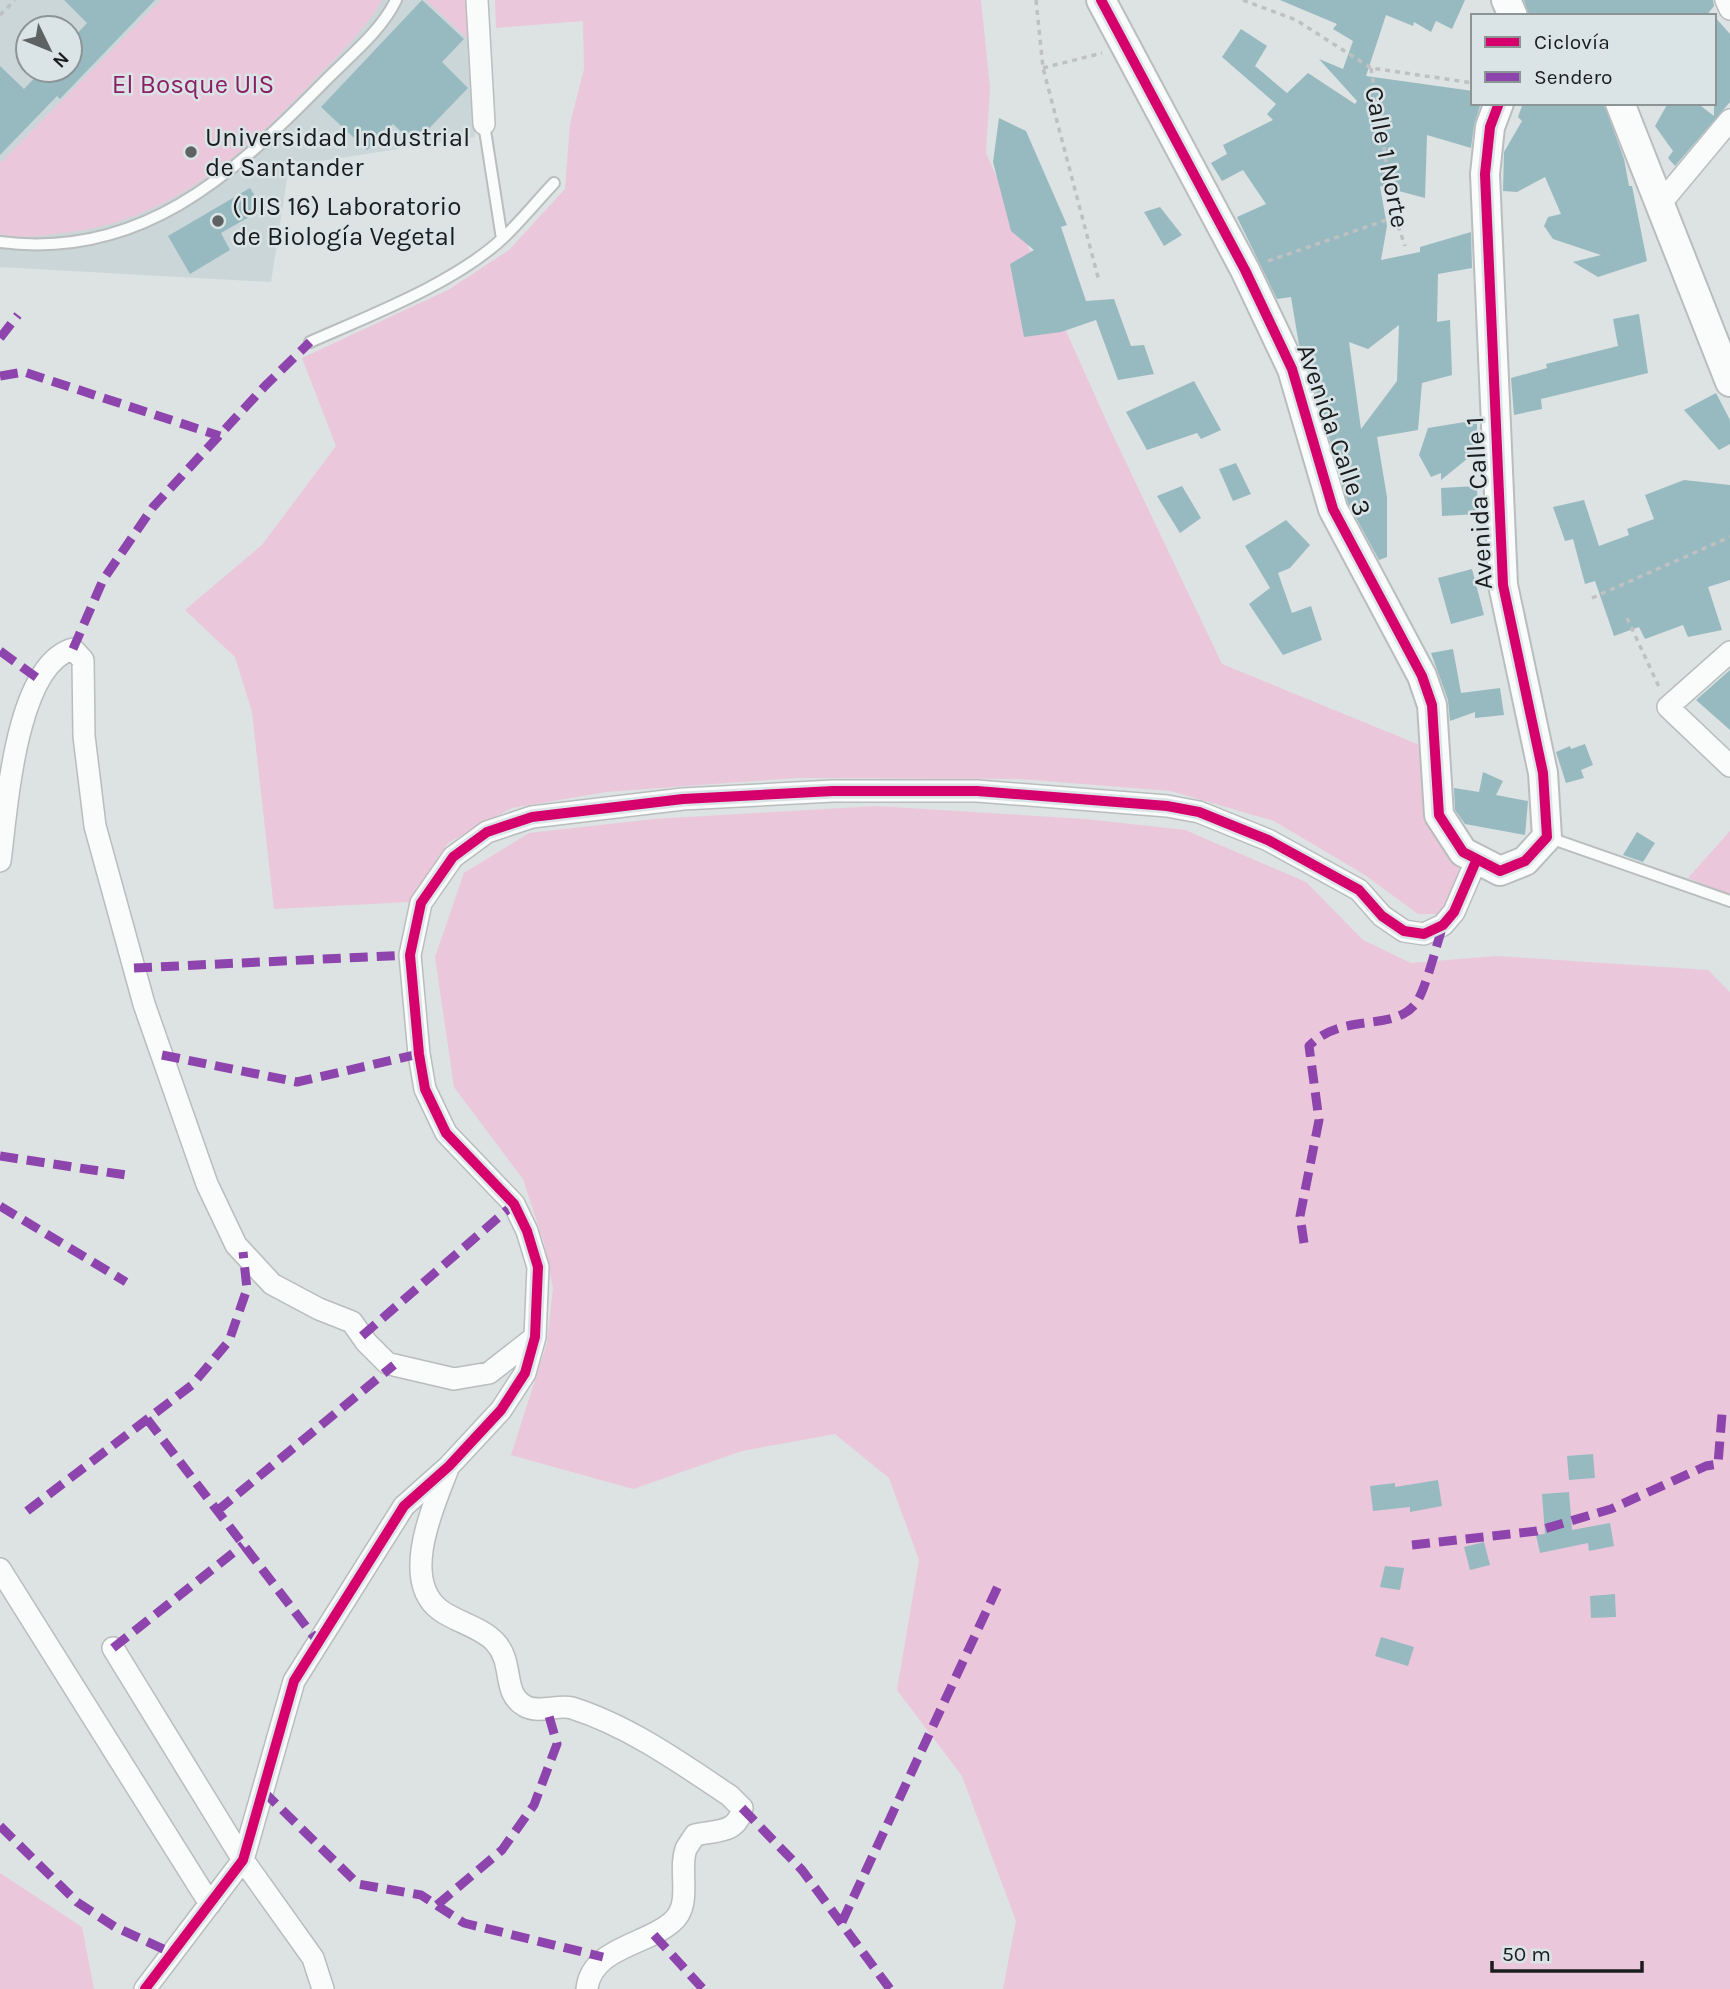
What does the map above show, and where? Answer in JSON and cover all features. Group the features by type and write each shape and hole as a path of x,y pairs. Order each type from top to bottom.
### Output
{"street":[{"path":"477,0 484,124"},
{"name":"Avenida Calle 3","path":"1101,0 1129,47 1245,270 1292,369 1334,509 1422,677 1432,705 1439,815 1463,852 1476,861"},
{"path":"1726,0 1730,9"},
{"name":"Avenida Calle 1","path":"1498,105 1490,127 1485,174 1503,585 1543,773 1548,837"},
{"path":"1621,105 1730,382"},
{"path":"1660,204 1730,120"},
{"path":"0,861 16,740 48,663 63,652 73,649 83,660 84,736 95,826 144,1004 208,1184 236,1245 272,1284 319,1309 352,1322 366,1342 394,1366 454,1379 489,1373 534,1337"},
{"path":"1730,652 1668,707 1730,766"},
{"path":"145,1989 243,1860 294,1681 404,1506 449,1465 500,1410 525,1373 534,1337 538,1267 527,1231 514,1205 446,1133 425,1089 417,1043 410,955 421,903 453,857 487,832 532,817 683,799 833,791 977,791 1167,806 1199,813 1268,840 1359,890 1382,916 1404,931 1424,934 1443,925 1454,912 1476,861 1500,871 1525,861 1548,837"},
{"path":"449,1465 423,1536 421,1563 426,1590 438,1609 494,1641 507,1659 509,1685 516,1699 527,1708 570,1707 639,1739 711,1783 742,1808 740,1820 730,1829 695,1836 686,1850 683,1900 675,1920 654,1935 603,1957 587,1983 587,1989"},
{"path":"0,1569 210,1904"},
{"path":"113,1648 243,1860 313,1958 323,1989"}],"lane":[{"path":"0,242 36,247 118,233 160,216 204,191 262,145 380,25 396,0"},
{"path":"484,124 502,239"},
{"path":"310,342 400,302 467,264 502,239 554,183"},
{"path":"1548,837 1730,901"}],"path":[{"path":"0,15 15,0"},
{"path":"1036,0 1043,68 1099,281"},
{"path":"1244,0 1296,20 1371,68 1471,83"},
{"path":"1043,68 1129,47"},
{"path":"1273,259 1395,217"},
{"path":"1592,597 1730,537"},
{"path":"1627,618 1668,707"}],"shaded area":[{"name":"Universidad Industrial de Santander","path":"0,0 470,0 475,137 289,166 271,282 0,267"}],"green space":[{"name":"El Bosque UIS","path":"161,0 382,0 352,40 290,105 234,156 172,199 138,215 102,226 39,236 0,234 0,163 78,84 84,84 84,78"},
{"path":"426,0 470,0 472,43"},
{"path":"495,0 981,0 990,88 986,153 1110,429 1222,664 1422,746 1432,833 1461,872 1439,914 1418,914 1365,875 1274,821 1171,791 1020,779 796,778 606,792 512,808 448,843 409,902 274,909 252,712 235,657 185,610 262,545 336,446 302,358 448,290 509,250 565,189 570,124 584,69 583,21 496,28"},
{"path":"876,806 1085,819 1185,830 1306,882 1363,940 1411,963 1497,956 1708,970 1730,992 1730,1989 1003,1989 1016,1921 962,1776 897,1690 919,1560 889,1478 835,1434 742,1451 633,1489 511,1455 547,1343 553,1288 544,1243 523,1179 454,1087 435,957 464,873 529,833 654,819"},
{"path":"1730,831 1730,895 1688,878"},
{"path":"0,1873 82,1927 94,1989 0,1989"}],"building":[{"path":"64,0 155,0 84,74 84,26 87,23 84,14 78,14"},
{"path":"422,0 464,39 442,62 468,88 414,144 393,124 367,150 321,107"},
{"path":"1280,0 1465,0 1452,29 1436,21 1431,32 1414,22 1413,26 1386,15 1366,76 1471,91 1471,105 1480,105 1471,148 1427,135 1425,198 1380,186 1387,226 1381,260 1420,252 1420,247 1471,232 1472,268 1438,274 1437,322 1450,320 1452,375 1422,383 1418,430 1377,437 1387,497 1387,557 1379,560 1348,503 1308,364 1299,345 1291,297 1277,299 1237,217 1266,204 1243,170 1222,181 1211,163 1227,154 1223,145 1273,120 1267,114 1276,104 1222,57 1241,29 1267,46 1255,66 1287,93 1308,73 1355,104 1357,101 1319,59 1343,69 1353,41 1333,29 1337,24","holes":["1399,325 1397,381 1361,429 1349,342 1368,349"]},
{"path":"1524,0 1713,0 1714,6 1708,14 1528,14"},
{"path":"1716,18 1730,34 1730,102 1675,166 1668,158 1673,151 1655,126 1667,105 1700,105 1714,116"},
{"path":"0,66 14,79 14,84 19,84 24,89 29,84 74,84 60,99 57,96 0,155"},
{"path":"1605,105 1624,159 1629,186 1632,186 1647,261 1598,277 1573,262 1601,255 1553,239 1544,226 1548,217 1561,214 1545,177 1517,192 1503,191 1504,152 1522,121 1518,117 1522,106"},
{"path":"999,118 1026,131 1067,225 1061,227 1086,301 1114,299 1131,346 1144,345 1154,374 1118,380 1096,320 1061,332 1024,337 1010,264 1034,250 1011,231 993,162"},
{"name":"(UIS 16) Laboratorio de Biología Vegetal","path":"250,188 263,209 221,233 230,250 190,274 168,236"},
{"path":"1160,207 1182,235 1164,246 1144,212"},
{"path":"1639,314 1648,373 1541,399 1542,409 1514,415 1511,378 1547,368 1546,364 1618,346 1613,319"},
{"path":"1194,381 1221,430 1201,439 1197,433 1147,450 1126,412"},
{"path":"1716,393 1730,420 1730,444 1719,450 1684,410"},
{"path":"1477,420 1477,451 1441,480 1441,473 1431,477 1419,455 1428,428"},
{"path":"1236,463 1251,494 1233,501 1219,469"},
{"path":"1684,480 1730,485 1730,580 1708,587 1722,630 1688,637 1683,625 1645,639 1639,627 1614,636 1595,581 1585,584 1573,539 1565,541 1553,507 1584,500 1599,546 1629,535 1627,529 1654,519 1645,495"},
{"path":"1182,486 1201,518 1180,533 1157,496"},
{"path":"1477,486 1478,514 1442,516 1441,488"},
{"path":"1286,520 1310,545 1290,568 1278,573 1292,613 1311,606 1322,640 1283,655 1249,604 1270,588 1245,546"},
{"path":"1472,569 1484,615 1451,624 1438,578"},
{"path":"1453,649 1461,693 1500,688 1504,715 1475,718 1475,712 1450,721 1448,700 1431,653"},
{"path":"1730,670 1730,730 1696,700"},
{"path":"1585,744 1593,765 1581,770 1584,778 1566,783 1556,752"},
{"path":"1483,772 1503,781 1496,795 1528,801 1525,835 1465,824 1455,810 1454,788 1479,792"},
{"path":"1637,832 1655,843 1643,862 1623,855"},
{"path":"1593,1454 1595,1478 1569,1480 1567,1456"},
{"path":"1438,1480 1442,1506 1410,1512 1410,1507 1373,1511 1370,1486 1395,1483 1395,1487"},
{"path":"1569,1492 1572,1530 1610,1523 1614,1546 1589,1551 1588,1543 1540,1553 1536,1535 1545,1534 1542,1494"},
{"path":"1484,1542 1490,1565 1470,1570 1464,1547"},
{"path":"1385,1566 1404,1568 1400,1590 1380,1587"},
{"path":"1615,1594 1616,1617 1591,1618 1590,1596"},
{"path":"1381,1637 1414,1647 1408,1666 1375,1656"}],"marked path":[{"path":"0,338 18,315"},
{"path":"73,649 103,580 153,507 265,386 310,342"},
{"path":"0,376 24,372 220,436"},
{"path":"0,651 40,680"},
{"path":"1304,1243 1300,1216 1319,1120 1309,1046 1322,1035 1352,1025 1395,1017 1416,1003 1424,987 1443,925"},
{"path":"134,968 410,955"},
{"path":"162,1055 297,1082 419,1054"},
{"path":"0,1156 126,1175"},
{"path":"362,1336 514,1204"},
{"path":"0,1206 126,1282"},
{"path":"27,1511 192,1385 229,1341 247,1289 243,1252"},
{"path":"217,1511 394,1365"},
{"path":"1412,1545 1537,1531 1611,1509 1706,1466 1718,1464 1722,1414"},
{"path":"147,1419 318,1642"},
{"path":"113,1648 243,1545"},
{"path":"842,1922 998,1586"},
{"path":"437,1905 502,1850 534,1805 557,1744 547,1709"},
{"path":"263,1791 358,1884 421,1895 464,1923 603,1957"},
{"path":"742,1808 802,1870 890,1989"},
{"path":"0,1826 77,1902 115,1927 172,1953"},
{"path":"654,1935 703,1989"}],"cycle path":[{"path":"1101,0 1245,270 1292,369 1333,509 1422,676 1432,705 1439,815 1463,852 1500,871 1525,861 1547,837 1543,773 1503,585 1485,174 1490,127 1498,105"},
{"path":"145,1989 243,1860 294,1681 404,1506 449,1466 501,1410 525,1373 535,1337 538,1267 527,1231 514,1204 446,1133 425,1089 419,1054 410,955 421,903 453,857 487,832 532,817 683,799 833,791 977,791 1167,806 1199,812 1268,840 1359,890 1382,916 1404,931 1424,934 1443,925 1454,912 1476,861"}],"place":[{"name":"Universidad Industrial de Santander","path":"191,152"},
{"name":"(UIS 16) Laboratorio de Biología Vegetal","path":"218,221"}]}
